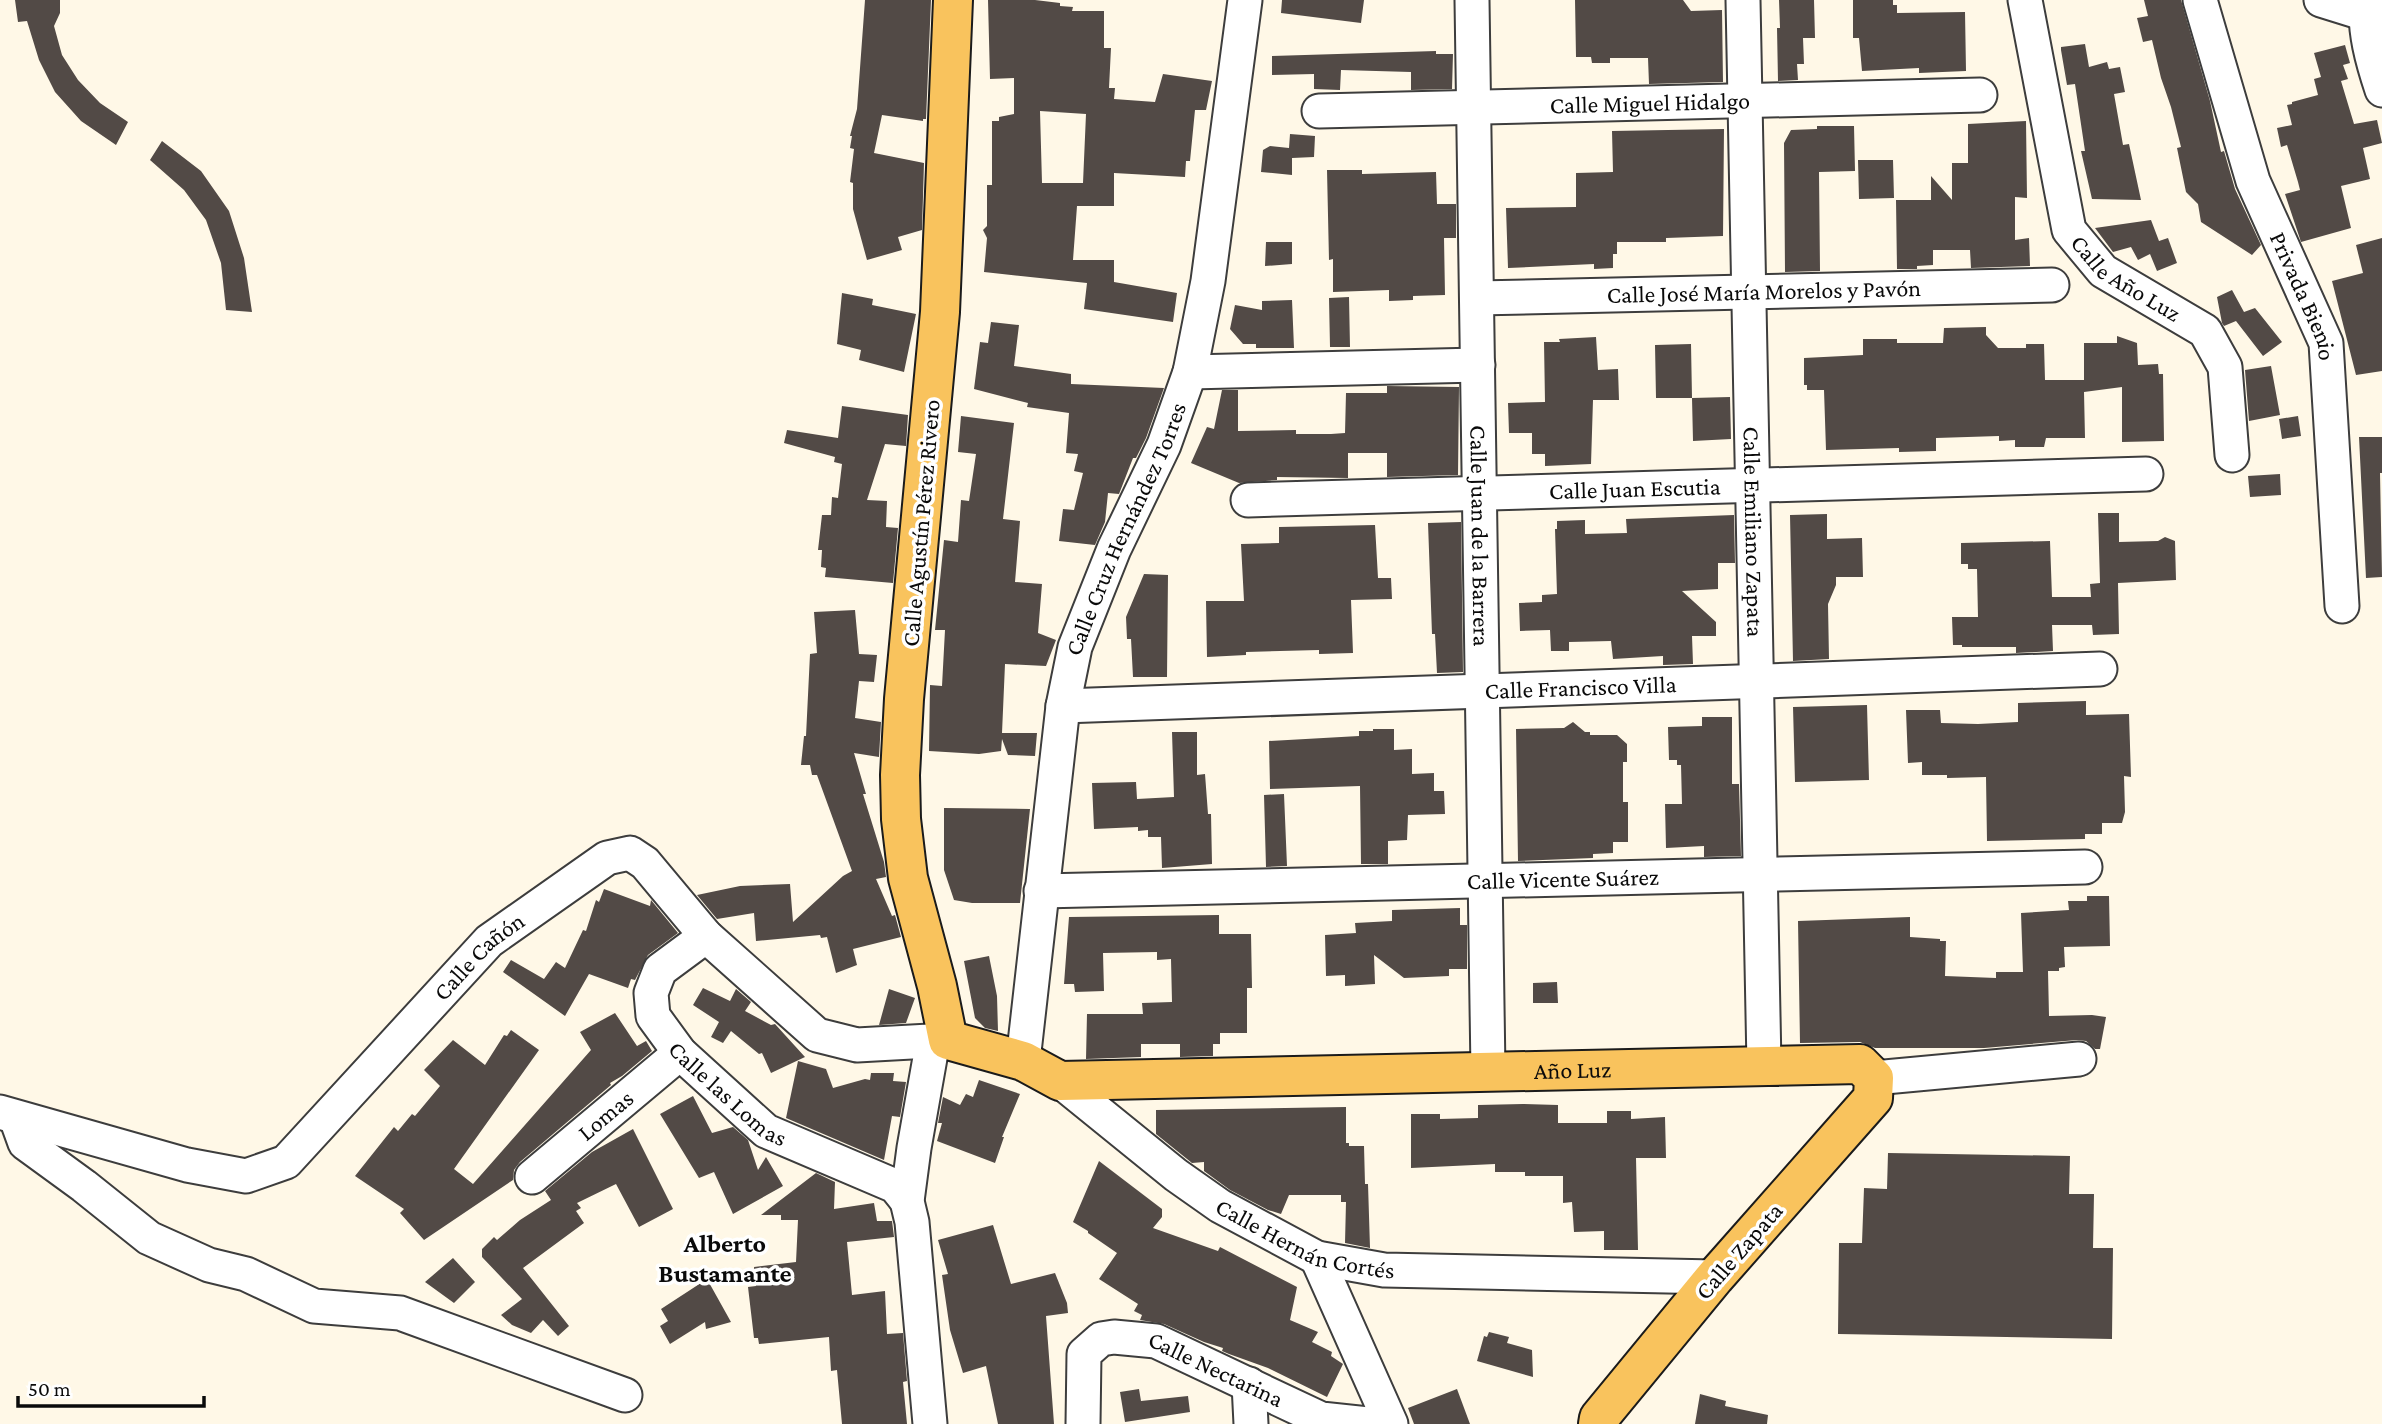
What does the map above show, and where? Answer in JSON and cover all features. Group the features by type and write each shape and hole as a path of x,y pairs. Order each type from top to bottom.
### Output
{"main road":[{"name":"Calle Agustín Pérez Rivero","path":"941,1041 937,986 908,878 901,819 900,775 904,699 940,312 953,0"},
{"name":"Calle Hernán Cortés","path":"941,1041 1023,1061 1060,1081"},
{"name":"Año Luz","path":"1060,1081 1860,1064 1874,1078"},
{"name":"Calle Zapata","path":"1598,1424 1599,1418 1715,1278 1873,1098 1874,1078"}],"street":[{"name":"Calle Cruz Hernández Torres","path":"1023,1061 1063,706 1075,647 1114,549 1164,445 1190,372 1208,281 1245,0"},
{"name":"Calle Juan de la Barrera","path":"1472,0 1488,1071"},
{"name":"Calle Emiliano Zapata","path":"1743,0 1764,1065"},
{"name":"Calle Año Luz","path":"2025,0 2069,230 2104,271 2205,331 2225,367 2232,455"},
{"name":"Privada Bienio","path":"2200,0 2253,181 2326,343 2342,606"},
{"path":"2321,0 2371,11 2376,72 2382,90"},
{"name":"Calle Miguel Hidalgo","path":"1319,111 1980,95"},
{"name":"Calle José María Morelos y Pavón","path":"1477,298 2052,285"},
{"path":"1190,372 1478,365"},
{"name":"Calle Juan Escutia","path":"1248,500 2146,474"},
{"name":"Calle Francisco Villa","path":"1063,706 2100,669"},
{"name":"Calle Cañón","path":"8,1115 187,1165 246,1176 286,1162 489,942 607,858 630,853 645,863 706,936 817,1035 857,1045 941,1041"},
{"name":"Calle Vicente Suárez","path":"1041,891 2085,867"},
{"name":"Calle las Lomas","path":"706,936 660,970 651,993 653,1016 680,1053 766,1131 895,1186 907,1200"},
{"name":"Calle Agustín Pérez Rivero","path":"930,1424 912,1222 907,1200 914,1148 941,1041"},
{"name":"Lomas","path":"532,1177 680,1053"},
{"path":"1874,1078 2079,1059"},
{"name":"Calle Hernán Cortés","path":"1060,1081 1176,1175 1220,1206 1317,1258 1384,1270 1715,1278"},
{"path":"8,1115 25,1143 149,1238 209,1265 246,1274 314,1306 400,1312 625,1395"},
{"path":"1317,1258 1391,1424"},
{"name":"Calle Nectarina","path":"1083,1424 1084,1354 1101,1339 1114,1336 1156,1342 1321,1419 1368,1424"},
{"path":"1249,1384 1251,1424"}],"building":[{"path":"15,0 60,0 60,13 54,26 62,55 78,80 100,103 128,122 116,145 81,121 55,92 39,60 27,21 18,22"},
{"path":"865,0 931,0 926,119 923,121 882,115 874,153 924,163 922,230 898,237 902,250 867,260 853,209 853,183 850,182 854,149 850,148 850,136 857,109"},
{"path":"988,0 1035,0 1060,3 1060,6 1073,7 1072,11 1104,11 1104,48 1111,48 1109,88 1115,88 1114,99 1155,102 1163,74 1212,81 1206,110 1195,110 1190,161 1186,161 1185,177 1114,173 1114,206 1077,206 1073,260 1114,260 1114,282 1177,293 1173,322 1084,309 1087,283 984,272 987,238 983,230 987,226 987,185 992,185 992,121 999,121 999,117 1014,114 1014,78 990,79","holes":["1040,111 1086,114 1083,183 1042,183"]},
{"path":"1282,0 1364,0 1361,23 1281,13"},
{"path":"1575,0 1683,0 1691,11 1722,10 1723,82 1649,84 1648,58 1610,58 1610,63 1592,63 1591,57 1576,57"},
{"path":"1779,0 1814,0 1815,38 1803,38 1804,64 1797,64 1798,80 1778,81"},
{"path":"1853,0 1893,0 1893,5 1897,5 1897,13 1965,12 1966,71 1919,73 1919,68 1862,71 1859,38 1853,38"},
{"path":"2144,0 2181,0 2210,101 2221,152 2224,151 2235,189 2261,245 2252,255 2201,222 2198,204 2186,192 2177,148 2181,147 2171,107 2152,40 2143,42 2137,18 2148,16"},
{"path":"2085,44 2089,67 2107,62 2109,69 2120,67 2125,92 2114,94 2123,145 2129,144 2141,200 2092,199 2081,151 2085,151 2075,84 2067,85 2061,50 2061,47"},
{"path":"2345,45 2350,63 2343,65 2348,79 2341,81 2354,124 2377,120 2382,143 2363,148 2370,179 2341,186 2351,228 2301,242 2285,194 2300,190 2287,145 2281,147 2277,128 2292,125 2287,105 2318,95 2314,79 2321,77 2314,53"},
{"path":"1436,51 1436,54 1453,54 1452,89 1411,90 1411,72 1341,70 1340,90 1314,89 1314,74 1272,75 1272,56"},
{"path":"2026,121 2027,198 2015,197 2015,240 2029,238 2030,266 1971,268 1970,250 1933,250 1933,265 1917,266 1917,269 1897,269 1896,200 1931,200 1931,176 1952,200 1952,163 1968,163 1968,124"},
{"path":"1817,126 1854,126 1855,171 1819,172 1820,271 1785,272 1784,143 1791,130 1817,129"},
{"path":"1724,129 1723,236 1666,238 1666,242 1617,242 1617,254 1613,254 1613,268 1594,269 1594,264 1508,268 1506,208 1576,207 1576,173 1613,172 1612,131"},
{"path":"1290,134 1315,136 1314,157 1292,158 1292,175 1261,172 1263,150 1270,146 1289,148"},
{"path":"162,141 201,171 229,211 244,258 252,312 226,310 221,263 206,220 184,190 150,160"},
{"path":"1858,160 1893,160 1894,198 1859,199"},
{"path":"1327,170 1362,170 1362,174 1436,172 1437,204 1456,204 1456,238 1444,238 1445,295 1413,296 1413,300 1389,301 1389,290 1333,292 1333,259 1329,260"},
{"path":"2151,220 2159,241 2168,238 2177,263 2157,271 2150,254 2138,260 2131,247 2113,252 2095,228"},
{"path":"2382,238 2382,371 2356,375 2332,281 2363,273 2356,245"},
{"path":"1266,242 1292,242 1292,264 1265,266"},
{"path":"2232,290 2244,312 2255,308 2282,342 2263,356 2236,321 2224,326 2222,323 2217,297"},
{"path":"842,293 873,299 872,305 916,314 904,372 859,360 861,350 837,344"},
{"path":"1349,297 1350,347 1330,347 1329,298"},
{"path":"1292,300 1294,348 1256,348 1256,344 1243,344 1230,329 1235,305 1262,310 1262,301"},
{"path":"991,322 1019,325 1014,366 1071,374 1071,384 1164,388 1146,438 1136,458 1133,458 1119,494 1108,493 1105,522 1095,545 1059,541 1063,509 1074,510 1083,473 1074,471 1078,454 1066,453 1069,413 1027,407 1028,403 974,389 980,342 988,343"},
{"path":"1986,327 1986,335 1998,348 2026,348 2026,344 2044,344 2045,380 2084,380 2084,343 2117,343 2117,336 2137,343 2138,365 2158,364 2159,374 2163,374 2164,441 2122,442 2122,387 2084,392 2085,438 2046,438 2044,447 2015,447 2015,440 1999,441 1999,436 1936,438 1936,451 1899,452 1899,448 1826,450 1824,390 1807,390 1807,385 1804,385 1804,358 1863,355 1863,339 1897,339 1897,343 1943,343 1944,328"},
{"path":"1596,337 1598,370 1618,369 1619,400 1593,400 1591,464 1545,466 1545,454 1532,454 1532,433 1509,433 1508,403 1545,402 1544,342"},
{"path":"1691,344 1692,398 1656,398 1655,345"},
{"path":"2271,366 2280,415 2249,421 2245,370"},
{"path":"1387,386 1459,387 1458,475 1387,477 1387,453 1348,453 1348,478 1277,477 1277,480 1239,483 1191,463 1207,427 1214,429 1222,390 1238,390 1238,431 1296,430 1296,434 1331,434 1345,433 1346,393 1387,393"},
{"path":"1730,397 1731,439 1693,441 1692,398"},
{"path":"842,406 908,415 906,446 885,444 867,500 887,501 886,527 898,528 893,583 825,577 826,568 821,567 822,550 818,550 822,515 831,515 832,497 838,498 842,464 834,462 835,457 784,443 787,430 838,438"},
{"path":"961,416 1014,423 1003,519 1020,521 1015,582 1042,584 1038,633 1056,640 1046,666 1005,664 1002,733 1037,733 1035,756 1008,755 1002,739 1001,751 979,754 929,751 930,685 942,686 945,630 935,630 944,540 958,542 961,500 969,501 976,454 958,452"},
{"path":"2298,416 2301,436 2282,439 2279,419"},
{"path":"2359,437 2382,437 2382,577 2366,578"},
{"path":"2280,474 2281,495 2250,497 2248,476"},
{"path":"2098,513 2119,513 2119,542 2158,541 2165,537 2175,541 2176,580 2118,583 2119,634 2093,635 2092,625 2052,625 2053,651 2016,653 2016,647 1953,645 1952,617 1978,617 1977,569 1968,569 1968,564 1961,564 1961,543 2050,541 2052,597 2091,597 2090,584 2100,583"},
{"path":"1827,514 1827,539 1862,538 1863,577 1836,577 1836,585 1828,604 1829,659 1793,661 1790,515"},
{"path":"1734,515 1735,563 1718,563 1718,589 1682,591 1716,622 1716,636 1692,636 1693,664 1663,665 1663,656 1613,659 1611,641 1569,642 1569,651 1551,651 1550,630 1520,631 1519,603 1542,602 1542,595 1557,594 1557,521 1585,520 1585,534 1627,533 1626,519"},
{"path":"1461,522 1463,672 1437,673 1435,634 1432,634 1428,523"},
{"path":"1375,525 1378,578 1391,578 1392,599 1351,600 1353,653 1319,654 1319,650 1246,652 1246,655 1207,657 1206,601 1244,601 1241,544 1279,543 1279,527"},
{"path":"1144,574 1168,575 1167,677 1133,677 1131,639 1127,639 1126,617"},
{"path":"855,610 859,654 877,655 874,682 859,681 855,718 881,722 879,757 854,753 866,794 863,794 884,862 886,877 876,879 892,916 895,915 901,937 853,949 857,965 836,973 827,937 821,938 820,935 756,941 754,913 717,919 697,895 740,886 790,884 793,922 843,876 852,871 817,775 812,775 810,765 801,765 806,736 810,654 817,653 814,612"},
{"path":"2086,701 2086,715 2129,714 2131,777 2124,776 2125,812 2122,823 2102,823 2102,834 2085,834 2085,839 1987,841 1986,777 1947,778 1947,775 1922,775 1922,762 1908,763 1906,710 1940,710 1941,723 2018,722 2018,703"},
{"path":"1867,705 1869,780 1795,782 1793,707"},
{"path":"1702,717 1732,717 1732,784 1739,784 1741,856 1704,857 1704,846 1666,848 1665,804 1682,804 1681,765 1677,765 1677,760 1669,760 1668,727 1702,726"},
{"path":"1573,722 1585,732 1590,732 1590,735 1617,735 1627,744 1627,762 1623,762 1623,802 1628,802 1628,842 1613,842 1613,853 1593,854 1593,858 1518,861 1516,729 1564,728"},
{"path":"1394,729 1394,750 1412,749 1412,774 1434,773 1434,791 1444,791 1445,814 1408,815 1407,840 1388,841 1388,864 1361,864 1360,786 1270,789 1269,741 1359,736 1359,731"},
{"path":"1172,732 1197,732 1197,775 1205,774 1208,814 1211,814 1212,864 1162,868 1161,837 1148,837 1148,830 1138,831 1138,827 1094,829 1092,783 1136,782 1137,799 1174,797"},
{"path":"1284,794 1287,866 1266,867 1264,795"},
{"path":"944,808 1030,809 1020,903 972,903 954,900 944,870"},
{"path":"604,889 650,906 651,900 678,933 648,955 628,988 589,974 565,1016 503,972 511,960 544,979 556,962 565,968 583,930 586,931 596,900 599,902"},
{"path":"2087,896 2109,896 2110,946 2064,947 2065,967 2059,968 2059,971 2048,971 2049,1016 2106,1017 2100,1049 2095,1049 2086,1041 2077,1040 1984,1048 1875,1048 1860,1042 1800,1043 1798,921 1910,917 1910,937 1946,941 1945,976 1996,978 1996,972 2023,972 2021,913 2069,910 2068,901 2087,901"},
{"path":"1460,908 1460,925 1467,925 1467,969 1449,969 1449,976 1404,978 1374,955 1375,984 1345,986 1345,975 1326,976 1325,935 1356,933 1355,923 1392,921 1392,910"},
{"path":"1219,915 1219,934 1251,934 1252,988 1247,988 1247,1033 1220,1033 1220,1044 1213,1044 1213,1056 1180,1057 1180,1044 1141,1044 1141,1057 1086,1059 1087,1014 1143,1014 1142,1003 1172,1002 1171,959 1157,960 1157,952 1103,953 1104,991 1075,992 1074,984 1064,984 1069,917"},
{"path":"989,956 997,996 998,1031 985,1028 975,1018 964,961"},
{"path":"1557,982 1558,1003 1533,1003 1533,983"},
{"path":"703,988 730,1001 736,989 751,1002 745,1011 771,1025 775,1024 805,1057 771,1073 762,1053 759,1054 731,1031 723,1043 711,1037 719,1022 693,1005"},
{"path":"889,989 915,998 906,1023 879,1025"},
{"path":"615,1013 637,1046 646,1041 652,1051 610,1083 611,1085 520,1162 514,1170 513,1180 424,1240 400,1213 404,1209 355,1176 394,1127 398,1131 412,1114 415,1116 440,1086 424,1070 453,1040 485,1065 504,1035 507,1036 511,1030 539,1050 454,1169 473,1184 591,1050 580,1032"},
{"path":"798,1061 826,1069 833,1088 870,1080 871,1073 894,1073 893,1081 906,1082 900,1117 892,1116 884,1160 786,1118"},
{"path":"979,1080 1020,1094 1002,1137 995,1163 937,1141 942,1123 938,1123 943,1097 960,1105 966,1094 973,1097"},
{"path":"693,1096 712,1133 733,1127 748,1140 758,1170 766,1157 783,1186 733,1214 714,1172 699,1178 660,1114"},
{"path":"1478,1105 1558,1105 1558,1123 1607,1123 1607,1111 1631,1111 1631,1119 1665,1117 1666,1158 1636,1158 1638,1250 1604,1250 1604,1231 1574,1232 1572,1202 1563,1203 1563,1176 1525,1176 1525,1172 1495,1172 1495,1164 1411,1168 1411,1114 1440,1114 1440,1119 1478,1118"},
{"path":"1346,1107 1346,1143 1349,1143 1349,1146 1364,1146 1370,1248 1345,1243 1346,1202 1341,1202 1341,1195 1289,1195 1281,1214 1268,1210 1230,1190 1204,1171 1204,1162 1192,1163 1156,1134 1156,1110"},
{"path":"633,1129 673,1209 639,1227 616,1184 577,1203 581,1208 576,1211 584,1223 523,1268 569,1326 558,1336 543,1320 531,1333 512,1325 501,1315 522,1299 482,1257 482,1249 494,1237 497,1240 520,1220 551,1200 545,1191 592,1152"},
{"path":"1888,1153 2070,1156 2069,1194 2094,1194 2093,1248 2113,1248 2112,1339 1838,1334 1839,1243 1862,1243 1864,1188 1887,1189"},
{"path":"1099,1161 1162,1209 1162,1217 1153,1228 1218,1251 1220,1247 1297,1287 1290,1320 1318,1332 1312,1342 1332,1352 1331,1356 1343,1364 1327,1397 1268,1368 1222,1351 1223,1348 1164,1324 1140,1320 1142,1315 1134,1311 1138,1304 1099,1279 1117,1253 1073,1222"},
{"path":"816,1173 835,1182 834,1209 874,1203 877,1221 892,1221 894,1237 847,1242 852,1295 885,1291 887,1334 903,1333 907,1381 903,1382 907,1424 842,1424 837,1370 831,1371 829,1337 759,1344 758,1338 754,1338 748,1287 756,1286 754,1267 796,1262 798,1220 781,1220 781,1215 761,1215"},
{"path":"993,1225 1011,1284 1055,1273 1067,1303 1068,1313 1046,1316 1054,1424 998,1424 986,1366 963,1373 950,1330 942,1275 948,1274 938,1240"},
{"path":"453,1258 475,1282 454,1303 425,1282"},
{"path":"707,1279 731,1322 706,1329 705,1322 670,1344 660,1326 668,1321 661,1309"},
{"path":"1489,1332 1509,1337 1507,1343 1532,1350 1533,1377 1477,1361 1484,1336 1487,1337"},
{"path":"1139,1389 1141,1401 1188,1396 1190,1412 1125,1422 1120,1392"},
{"path":"1457,1389 1470,1424 1414,1424 1408,1408"},
{"path":"1700,1394 1726,1401 1725,1406 1768,1415 1767,1424 1695,1424"}],"district":[{"name":"Alberto Bustamante","path":"725,1258"}]}
